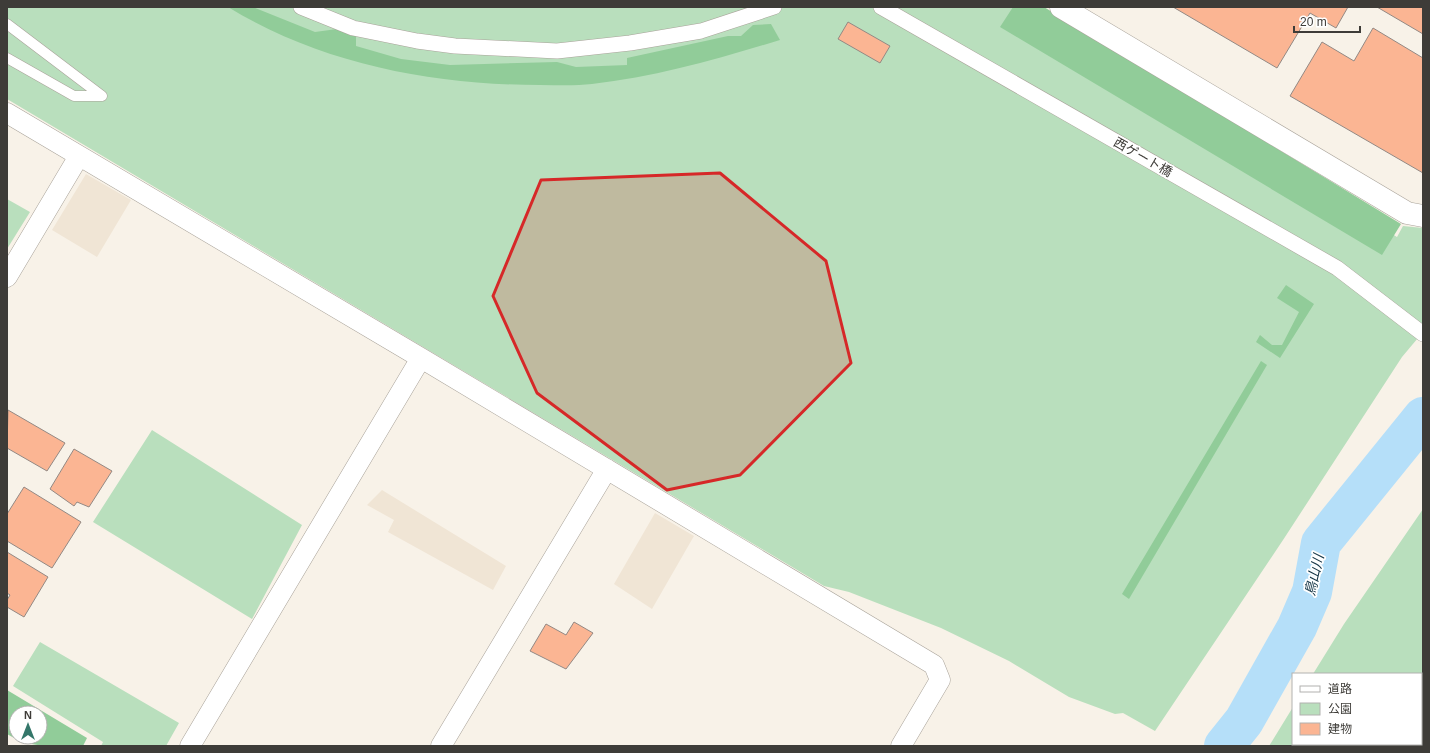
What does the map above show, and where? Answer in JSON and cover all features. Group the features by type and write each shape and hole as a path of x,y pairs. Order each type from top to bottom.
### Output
{"street":[{"path":"300,7 353,28 416,41 455,46 557,51 630,43 701,31 774,7"},
{"name":"西ゲート橋","path":"881,7 1337,268 1401,315 1421,332"},
{"path":"1061,7 1407,213 1423,216"},
{"path":"7,113 421,358 934,665 940,680 901,746"},
{"path":"7,277 79,156"},
{"path":"190,746 421,358"},
{"path":"441,746 607,469"}],"lane":[{"path":"7,24 102,96 74,96 7,58"}],"highlighted area":[{"path":"720,173 826,261 851,363 740,475 667,490 537,393 493,296 541,180"}],"shaded area":[{"path":"86,174 131,200 97,257 52,230"},
{"path":"382,490 506,566 493,590 388,532 394,520 367,505"},
{"path":"655,513 694,536 652,609 614,584"}],"green space":[{"path":"7,7 1029,7 1397,237 1403,226 1423,228 1423,332 1402,357 1285,537 1155,731 1123,713 1115,714 1069,697 1009,661 941,628 849,592 824,586 7,99"},
{"path":"228,7 253,7 315,32 337,29 356,36 356,46 401,59 450,65 557,62 576,67 627,65 627,58 728,36 741,36 753,25 771,24 780,40 663,72 616,81 573,85 500,84 459,81 419,75 339,57 264,27"},
{"path":"1013,7 1044,7 1401,224 1382,255 1000,27"},
{"path":"7,199 30,212 7,249"},
{"path":"1286,285 1314,304 1280,358 1256,342 1260,335 1272,345 1282,345 1299,312 1277,298"},
{"path":"1261,361 1267,365 1129,599 1122,594"},
{"path":"152,430 302,525 252,619 93,522"},
{"path":"1423,509 1423,746 1269,746 1292,709 1292,745 1422,745 1422,673 1314,673 1344,624"},
{"path":"40,642 179,723 166,746 101,746 103,742 48,708 48,705 44,705 13,686"},
{"path":"7,690 32,705 8,705 8,735"},
{"path":"48,715 87,738 83,746 39,745 48,745"}],"building":[{"path":"1173,7 1348,7 1336,28 1310,13 1277,68"},
{"path":"1377,7 1423,7 1423,34"},
{"path":"848,22 890,46 880,63 838,39"},
{"path":"1373,28 1423,58 1423,173 1290,96 1322,42 1354,61"},
{"path":"8,410 65,443 47,471 7,448"},
{"path":"74,449 112,471 89,507 77,502 74,506 50,489"},
{"path":"24,487 81,522 52,568 7,541 7,514"},
{"path":"7,552 48,577 24,617 7,607 7,600 10,595 7,593"},
{"path":"574,622 593,633 566,669 530,651 546,624 566,635"}],"waterway":[{"name":"鳥山川","path":"1224,746 1244,721 1297,627 1312,592 1321,543 1423,417"}]}
